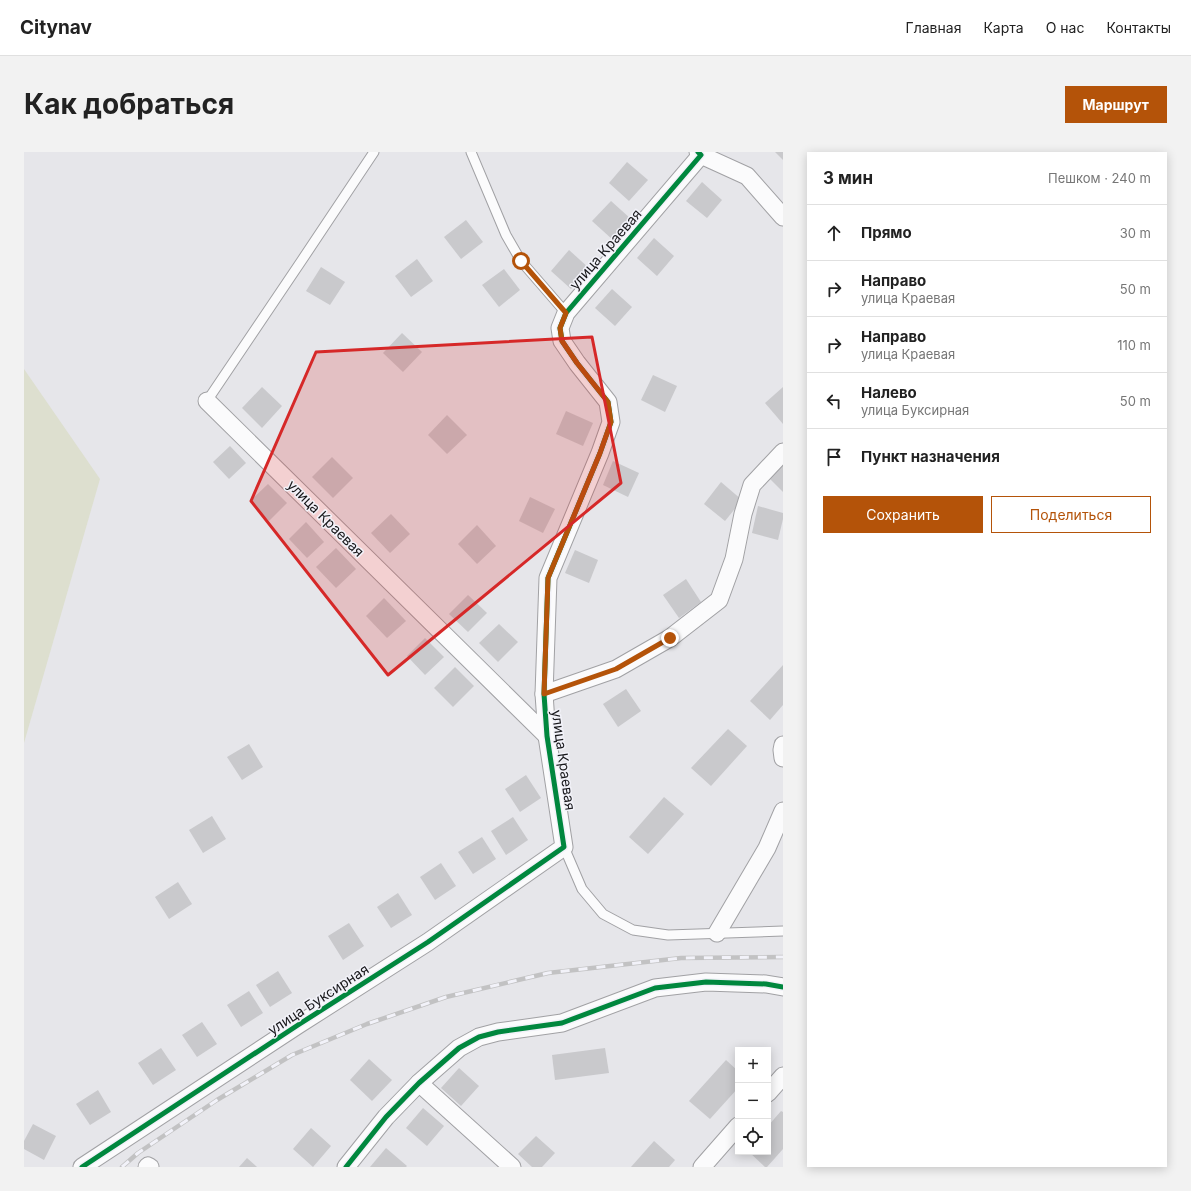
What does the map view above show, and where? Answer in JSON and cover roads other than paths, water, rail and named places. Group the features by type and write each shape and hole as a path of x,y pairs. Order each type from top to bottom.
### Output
{"street":[{"name":"улица Краевая","path":"564,847 547,736 544,694 548,578 600,453 611,422 608,402 577,363 562,341 560,328 566,313 702,153"},
{"path":"702,153 748,176 783,216"},
{"name":"улица Краевая","path":"207,401 547,736"},
{"path":"544,694 616,669 670,638 719,600 734,559 743,514 752,485 783,452"},
{"path":"783,745 783,758"},
{"path":"717,933 768,848 783,811"},
{"name":"улица Буксирная","path":"82,1167 298,1025 428,942 564,847"},
{"path":"346,1167 386,1117 419,1083 459,1048 479,1037 498,1032 562,1022 654,988 706,982 766,984 783,987"},
{"path":"771,1090 783,1076"},
{"path":"419,1083 512,1167"},
{"path":"702,1167 735,1129"}],"lane":[{"path":"207,401 374,152"},
{"path":"471,152 506,235 521,261 566,313"},
{"path":"564,847 582,889 603,914 633,930 668,935 783,931"}],"railway":[{"path":"122,1167 138,1153 217,1100 292,1055 367,1024 446,997 548,973 681,958 783,957"}]}
